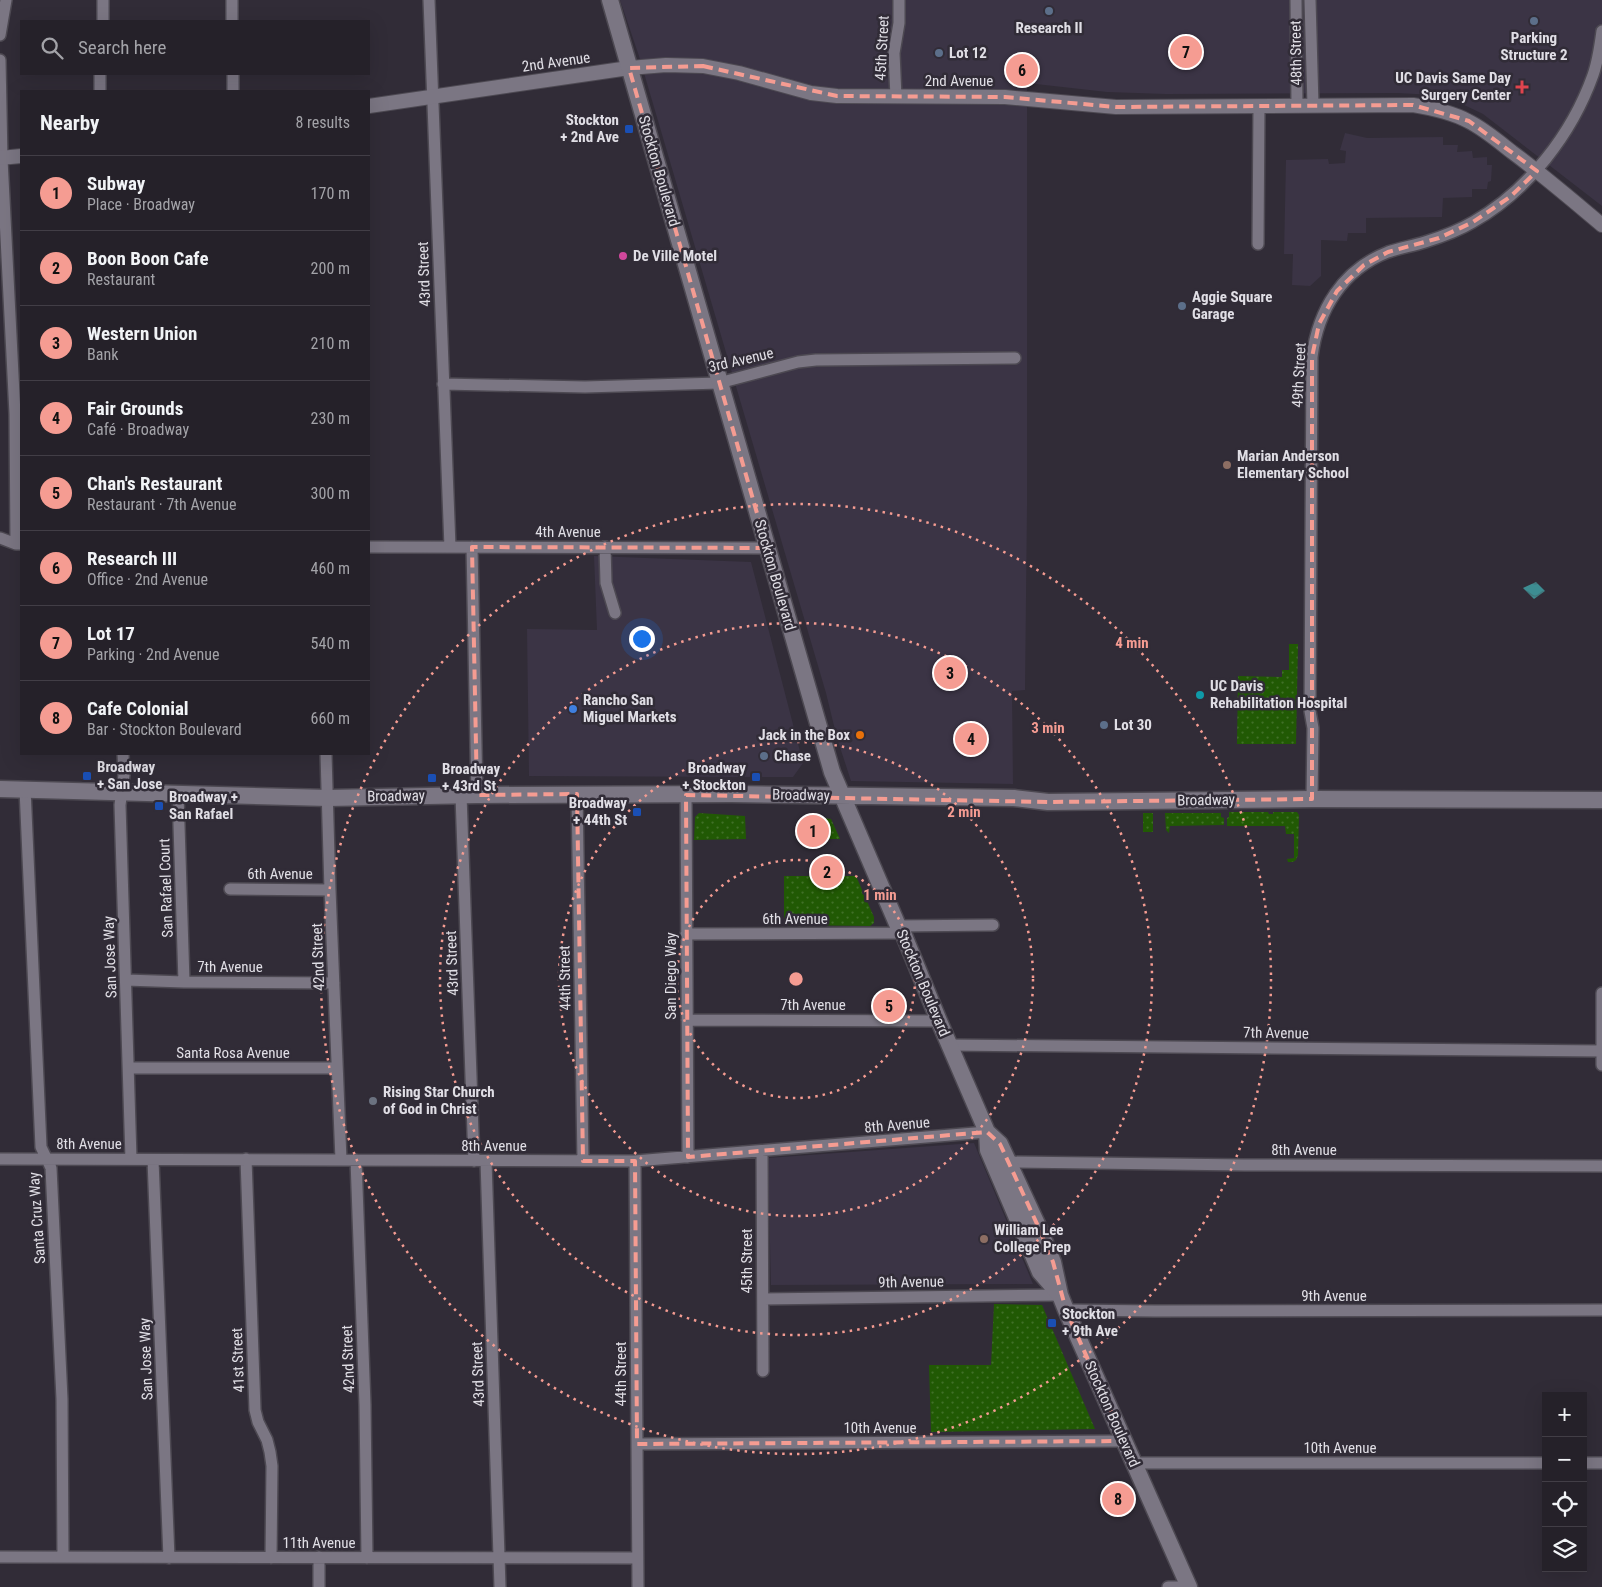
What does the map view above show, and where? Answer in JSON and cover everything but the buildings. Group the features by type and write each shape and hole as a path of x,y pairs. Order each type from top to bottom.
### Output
{"main road":[{"name":"Stockton Boulevard","path":"610,0 832,772 987,1132 988,1150 1040,1272 1060,1295"},
{"name":"Broadway","path":"0,789 328,798 577,794 1014,798 1048,802 1312,799 1602,800"},
{"name":"Stockton Boulevard","path":"987,1132 1000,1144 1038,1226 1053,1262 1060,1295 1066,1310 1189,1587"}],"street":[{"path":"0,35 6,0"},
{"path":"103,0 104,20"},
{"path":"232,0 232,20"},
{"name":"43rd Street","path":"429,0 450,547"},
{"name":"45th Street","path":"896,97 894,54 899,23 899,0"},
{"name":"48th Street","path":"1296,0 1297,105"},
{"name":"48th Street","path":"1310,0 1313,105"},
{"name":"49th Street","path":"1312,799 1313,728 1310,711 1312,357 1314,340 1319,324 1328,303 1337,291 1349,277 1364,265 1388,252 1439,238 1472,222 1510,198 1537,171 1572,119 1586,94 1593,73 1602,31"},
{"path":"0,60 1,158 12,355 18,414 19,544 0,538"},
{"name":"2nd Avenue","path":"370,106 630,68 666,65 703,66 739,73 811,93 837,96 1006,97 1116,107 1413,105 1451,113 1486,131 1602,225"},
{"path":"100,75 100,90"},
{"path":"233,75 233,90"},
{"path":"1258,106 1258,244"},
{"path":"1,158 20,156"},
{"path":"0,350 12,355"},
{"name":"3rd Avenue","path":"444,384 585,387 719,383 798,362 816,360 1015,358"},
{"name":"4th Avenue","path":"370,547 767,548"},
{"name":"43rd Street","path":"472,547 469,795 480,1160 500,1587"},
{"path":"605,547 606,583 615,613"},
{"name":"San Jose Way","path":"123,755 124,774 120,804 131,1159"},
{"name":"42nd Street","path":"326,755 341,1160"},
{"name":"Santa Cruz Way","path":"25,789 41,1147 51,1168 61,1390 63,1557"},
{"name":"San Rafael Court","path":"178,794 184,982"},
{"name":"44th Street","path":"577,794 584,1161"},
{"name":"San Diego Way","path":"686,795 688,1157"},
{"name":"6th Avenue","path":"230,889 330,890"},
{"name":"6th Avenue","path":"686,934 901,930 992,925"},
{"name":"7th Avenue","path":"126,980 334,983"},
{"path":"1602,993 1602,1065"},
{"name":"7th Avenue","path":"687,1020 939,1021"},
{"name":"7th Avenue","path":"949,1045 1602,1051"},
{"name":"Santa Rosa Avenue","path":"129,1068 337,1068"},
{"name":"8th Avenue","path":"0,1159 634,1161 762,1152 987,1132"},
{"name":"45th Street","path":"762,1152 763,1371"},
{"name":"41st Street","path":"246,1159 255,1410 270,1452 272,1466 271,1558"},
{"name":"San Jose Way","path":"153,1160 168,1558"},
{"name":"42nd Street","path":"356,1160 364,1395 367,1558"},
{"name":"44th Street","path":"634,1161 638,1587"},
{"name":"8th Avenue","path":"1007,1162 1602,1166"},
{"name":"9th Avenue","path":"763,1299 1060,1295"},
{"name":"9th Avenue","path":"1066,1310 1155,1312 1602,1310"},
{"name":"10th Avenue","path":"637,1444 1124,1441"},
{"name":"10th Avenue","path":"1134,1462 1542,1463"},
{"path":"1587,1463 1602,1463"},
{"name":"11th Avenue","path":"0,1557 637,1558"},
{"path":"319,1557 319,1587"},
{"path":"1168,1587 1189,1587"}],"highlighted area":[{"path":"703,66 837,96 1005,97 1116,107 1413,105 1469,121 1537,171 1510,197 1473,222 1439,238 1388,252 1364,265 1337,291 1319,324 1312,357 1312,799 1048,802 686,795 688,1157 987,1132 1000,1144 1038,1226 1053,1262 1066,1310 1124,1441 637,1444 635,1161 583,1161 577,794 477,795 472,547 767,548 629,68"}],"shaded area":[{"path":"620,0 1602,0 1602,206 1483,114 1460,103 1434,95 1398,93 1166,94 1107,92 1027,83 1025,690 1012,691 1013,784 851,781 639,56"},
{"path":"1345,133 1367,138 1443,137 1443,145 1458,145 1457,152 1472,151 1473,158 1487,157 1487,165 1492,165 1491,181 1488,182 1487,189 1472,189 1472,197 1443,198 1442,217 1366,218 1366,233 1348,233 1347,241 1321,240 1321,276 1310,286 1292,285 1293,254 1284,254 1286,160 1328,159 1329,164 1345,163 1346,151 1340,150"},
{"path":"594,556 751,562 803,763 793,777 529,776 527,629 597,630"},
{"path":"974,1143 1033,1284 771,1285 768,1158"}],"green space":[{"path":"1289,644 1298,644 1296,744 1237,744 1238,676 1282,677 1282,670 1289,670"},
{"path":"1229,812 1268,812 1273,814 1273,812 1297,812 1299,815 1298,855 1296,860 1288,862 1287,859 1294,858 1294,834 1286,834 1285,826 1227,826"},
{"path":"699,813 745,816 746,839 694,840 695,817"},
{"path":"1143,813 1153,813 1153,832 1143,832"},
{"path":"1165,813 1221,813 1221,817 1224,818 1224,825 1170,826 1169,833 1166,830"},
{"path":"816,817 831,819 840,839 826,839 823,836 823,824 820,824 820,821 816,821"},
{"path":"784,876 856,876 874,917 874,923 870,926 784,925"},
{"path":"994,1304 1042,1305 1095,1429 931,1432 929,1365 991,1365"}],"water":[{"path":"1536,582 1545,591 1534,599 1523,588"}],"place":[{"name":"Research II","path":"1049,11"},
{"name":"Parking Structure 2","path":"1534,21"},
{"name":"Lot 17","path":"1186,52"},
{"name":"Lot 12","path":"939,53"},
{"name":"Research III","path":"1022,70"},
{"name":"UC Davis Same Day Surgery Center","path":"1522,87"},
{"name":"Stockton + 2nd Ave","path":"629,129"},
{"name":"De Ville Motel","path":"623,256"},
{"name":"Aggie Square Garage","path":"1182,306"},
{"name":"Marian Anderson Elementary School","path":"1227,465"},
{"name":"Western Union","path":"950,673"},
{"name":"UC Davis Rehabilitation Hospital","path":"1200,695"},
{"name":"Rancho San Miguel Markets","path":"573,709"},
{"name":"Lot 30","path":"1104,725"},
{"name":"Jack in the Box","path":"860,735"},
{"name":"Fair Grounds","path":"971,739"},
{"name":"Chase","path":"764,756"},
{"name":"Broadway + San Jose","path":"87,776"},
{"name":"Broadway + Stockton","path":"756,777"},
{"name":"Broadway + 43rd St","path":"432,778"},
{"name":"Broadway + San Rafael","path":"159,806"},
{"name":"Broadway + 44th St","path":"637,812"},
{"name":"Subway","path":"813,831"},
{"name":"Boon Boon Cafe","path":"827,872"},
{"name":"Chan's Restaurant","path":"889,1006"},
{"name":"Rising Star Church of God in Christ","path":"373,1101"},
{"name":"William Lee College Prep","path":"984,1239"},
{"name":"Stockton + 9th Ave","path":"1052,1323"},
{"name":"Cafe Colonial","path":"1118,1499"}]}
